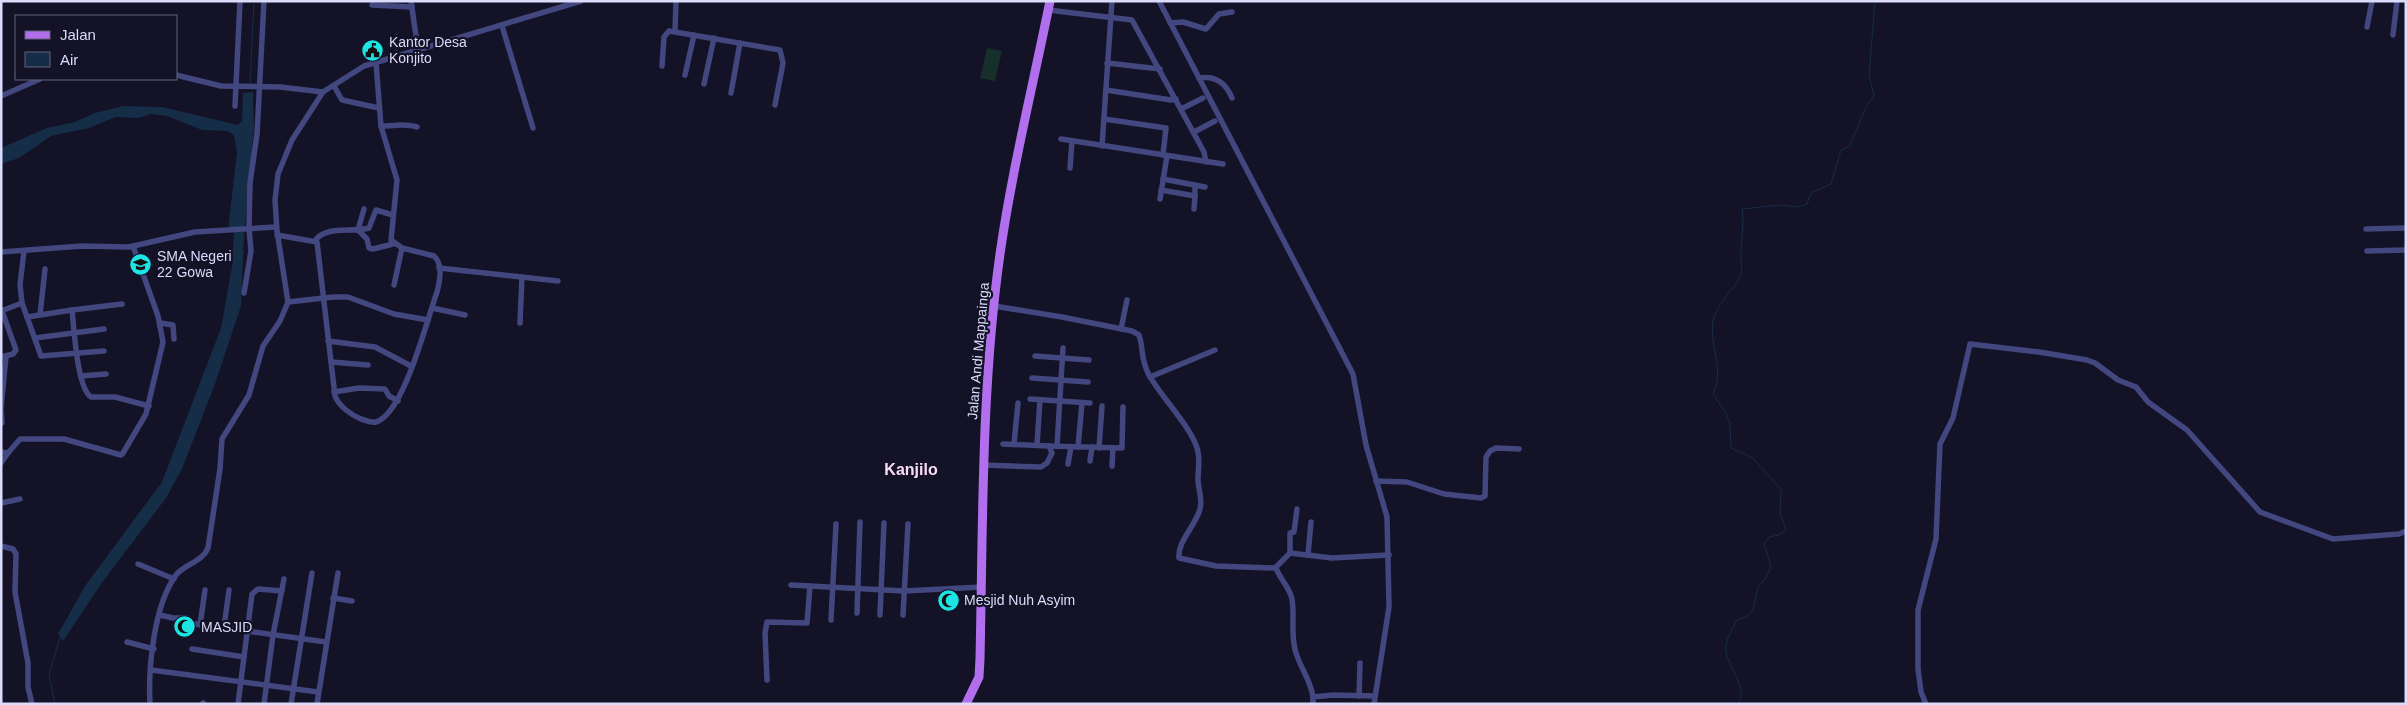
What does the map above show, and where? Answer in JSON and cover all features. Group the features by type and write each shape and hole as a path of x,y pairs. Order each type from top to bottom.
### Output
{"main road":[{"name":"Jalan Andi Mappainga","path":"966,704 979,677 983,465 994,306 1002,247 1049,6"}],"street":[{"path":"234,106 237,87 240,1"},
{"path":"244,293 251,251 247,228 251,174 257,134 257,86 264,1"},
{"path":"150,704 151,670 164,598 181,570 200,559 207,552 213,528 222,439 249,395 263,346 280,321 288,302 276,227 275,187 279,168 292,140 323,92 356,69 581,1"},
{"path":"675,31 676,1"},
{"path":"1102,146 1112,1"},
{"path":"1159,1 1351,368 1376,481 1387,515 1389,555 1388,618 1374,704"},
{"path":"2367,27 2372,1"},
{"path":"2393,35 2397,1"},
{"path":"372,5 412,4 418,50"},
{"path":"1049,6 1111,18 1132,20 1194,132 1205,154 1206,162"},
{"path":"1170,23 1183,22 1206,29 1219,14 1232,12"},
{"path":"502,26 533,128"},
{"path":"662,66 666,33 675,31 780,50 782,54 774,105"},
{"path":"685,75 694,34"},
{"path":"704,84 714,38"},
{"path":"731,93 740,43"},
{"path":"376,63 381,126 398,180 390,236 393,244"},
{"path":"1107,63 1160,69"},
{"path":"178,75 221,86 257,86 323,92"},
{"path":"1199,78 1210,77 1221,82 1227,87 1232,98"},
{"path":"1,96 38,80"},
{"path":"334,86 342,100 379,108"},
{"path":"1106,90 1171,100 1176,99"},
{"path":"1182,109 1203,98"},
{"path":"1104,119 1166,128 1160,199"},
{"path":"1194,132 1215,121"},
{"path":"381,126 398,126 405,123 418,127"},
{"path":"1061,139 1223,164"},
{"path":"1070,168 1072,141"},
{"path":"1163,178 1205,187"},
{"path":"1194,209 1196,185"},
{"path":"1161,190 1194,196"},
{"path":"358,230 364,209"},
{"path":"315,241 325,231 358,230 369,227 376,210 394,215"},
{"path":"1,252 82,246 133,246 195,232 276,227"},
{"path":"2366,229 2406,228"},
{"path":"277,235 315,241 318,245 336,399 352,414 370,422 382,418 398,401 439,286 439,268 434,256 393,244 374,249 369,248 367,239 358,230"},
{"path":"1,463 5,452 20,439 56,438 121,455 143,423 149,406 162,346 160,323 133,246"},
{"path":"394,285 402,248"},
{"path":"2367,250 2406,250"},
{"path":"24,251 20,285 22,303 42,357 104,351"},
{"path":"439,268 558,281"},
{"path":"40,315 45,269"},
{"path":"520,323 522,277"},
{"path":"288,302 348,297 394,314 428,320"},
{"path":"1121,329 1127,300"},
{"path":"2,423 4,357 14,354 16,350 2,311 22,303"},
{"path":"27,317 122,304"},
{"path":"994,306 1121,329 1139,335 1141,359 1150,377 1164,400 1189,433 1198,450 1200,508 1182,546 1179,558 1216,566 1276,568"},
{"path":"432,308 465,315"},
{"path":"72,310 81,376 90,397 115,397 149,406"},
{"path":"160,323 173,325 174,339"},
{"path":"35,338 104,329"},
{"path":"328,341 384,350 397,360 411,366"},
{"path":"1926,704 1921,692 1918,669 1918,610 1936,539 1940,444 1953,418 1970,344 2040,352 2095,363 2118,380 2138,388 2148,402 2187,430 2260,512 2333,539 2398,534 2406,531"},
{"path":"1057,446 1063,348"},
{"path":"1150,377 1215,350"},
{"path":"1035,356 1089,360"},
{"path":"331,362 368,365"},
{"path":"81,376 106,374"},
{"path":"1032,378 1088,382"},
{"path":"334,392 359,388 385,389 389,396 398,401"},
{"path":"1030,399 1090,403"},
{"path":"1037,445 1040,400"},
{"path":"1014,444 1018,403"},
{"path":"1078,447 1082,403"},
{"path":"1099,448 1102,406"},
{"path":"1002,444 1122,448 1123,406"},
{"path":"983,465 1041,467 1047,463 1052,453 1049,446"},
{"path":"1068,464 1071,447"},
{"path":"1090,461 1092,447"},
{"path":"1112,466 1113,448"},
{"path":"1376,481 1407,482 1444,494 1481,498 1485,496 1486,457 1490,451 1496,448 1519,449"},
{"path":"1,503 20,499"},
{"path":"1276,568 1290,552 1290,533 1294,532 1298,509"},
{"path":"857,614 860,522"},
{"path":"1308,555 1312,522"},
{"path":"880,615 884,523"},
{"path":"831,620 836,524"},
{"path":"903,615 908,524"},
{"path":"1,546 13,549 16,554 15,592 27,656 29,695 32,704"},
{"path":"1290,552 1332,558 1389,555"},
{"path":"138,564 174,579"},
{"path":"1276,568 1281,580 1292,596 1293,642 1296,654 1310,684 1313,700 1333,694 1375,696"},
{"path":"290,704 312,573"},
{"path":"317,704 338,573"},
{"path":"264,704 273,635 284,579"},
{"path":"790,585 904,592 982,586"},
{"path":"767,680 765,634 767,622 807,623 810,586"},
{"path":"238,704 253,592 258,589 282,591"},
{"path":"205,590 198,625 326,642"},
{"path":"224,627 230,590"},
{"path":"333,598 352,601"},
{"path":"160,615 186,618"},
{"path":"127,642 154,649"},
{"path":"192,649 244,657"},
{"path":"1359,696 1360,663"},
{"path":"151,670 318,692"}],"green space":[{"path":"987,48 1002,51 995,81 980,78"}],"water":[{"path":"253,92 254,127 244,235 241,306 215,384 182,469 166,498 101,584 63,641 58,634 85,586 162,482 221,328 232,267 234,233 228,230 237,152 234,135 227,131 202,130 167,116 151,114 139,118 116,117 89,128 51,136 19,158 1,164 1,148 47,128 75,122 95,113 123,106 162,107 238,125 242,121 243,93"}],"waterway":[{"path":"250,85 254,1"},
{"path":"1738,704 1741,698 1741,691 1727,655 1727,642 1737,620 1746,617 1753,611 1758,587 1767,576 1771,566 1764,544 1769,537 1779,535 1786,530 1780,513 1781,490 1753,458 1731,448 1730,424 1726,413 1713,394 1718,376 1712,330 1713,321 1718,308 1741,275 1742,209 1781,205 1797,207 1807,204 1811,193 1831,184 1841,150 1850,146 1865,109 1874,95 1869,76 1875,1"},
{"path":"55,704 49,675 60,637"}],"place":[{"name":"Kantor Desa Konjito","path":"373,50"},
{"name":"SMA Negeri 22 Gowa","path":"141,264"},
{"name":"Mesjid Nuh Asyim","path":"948,600"},
{"name":"MASJID","path":"185,627"}],"district":[{"name":"Kanjilo","path":"911,469"}]}
